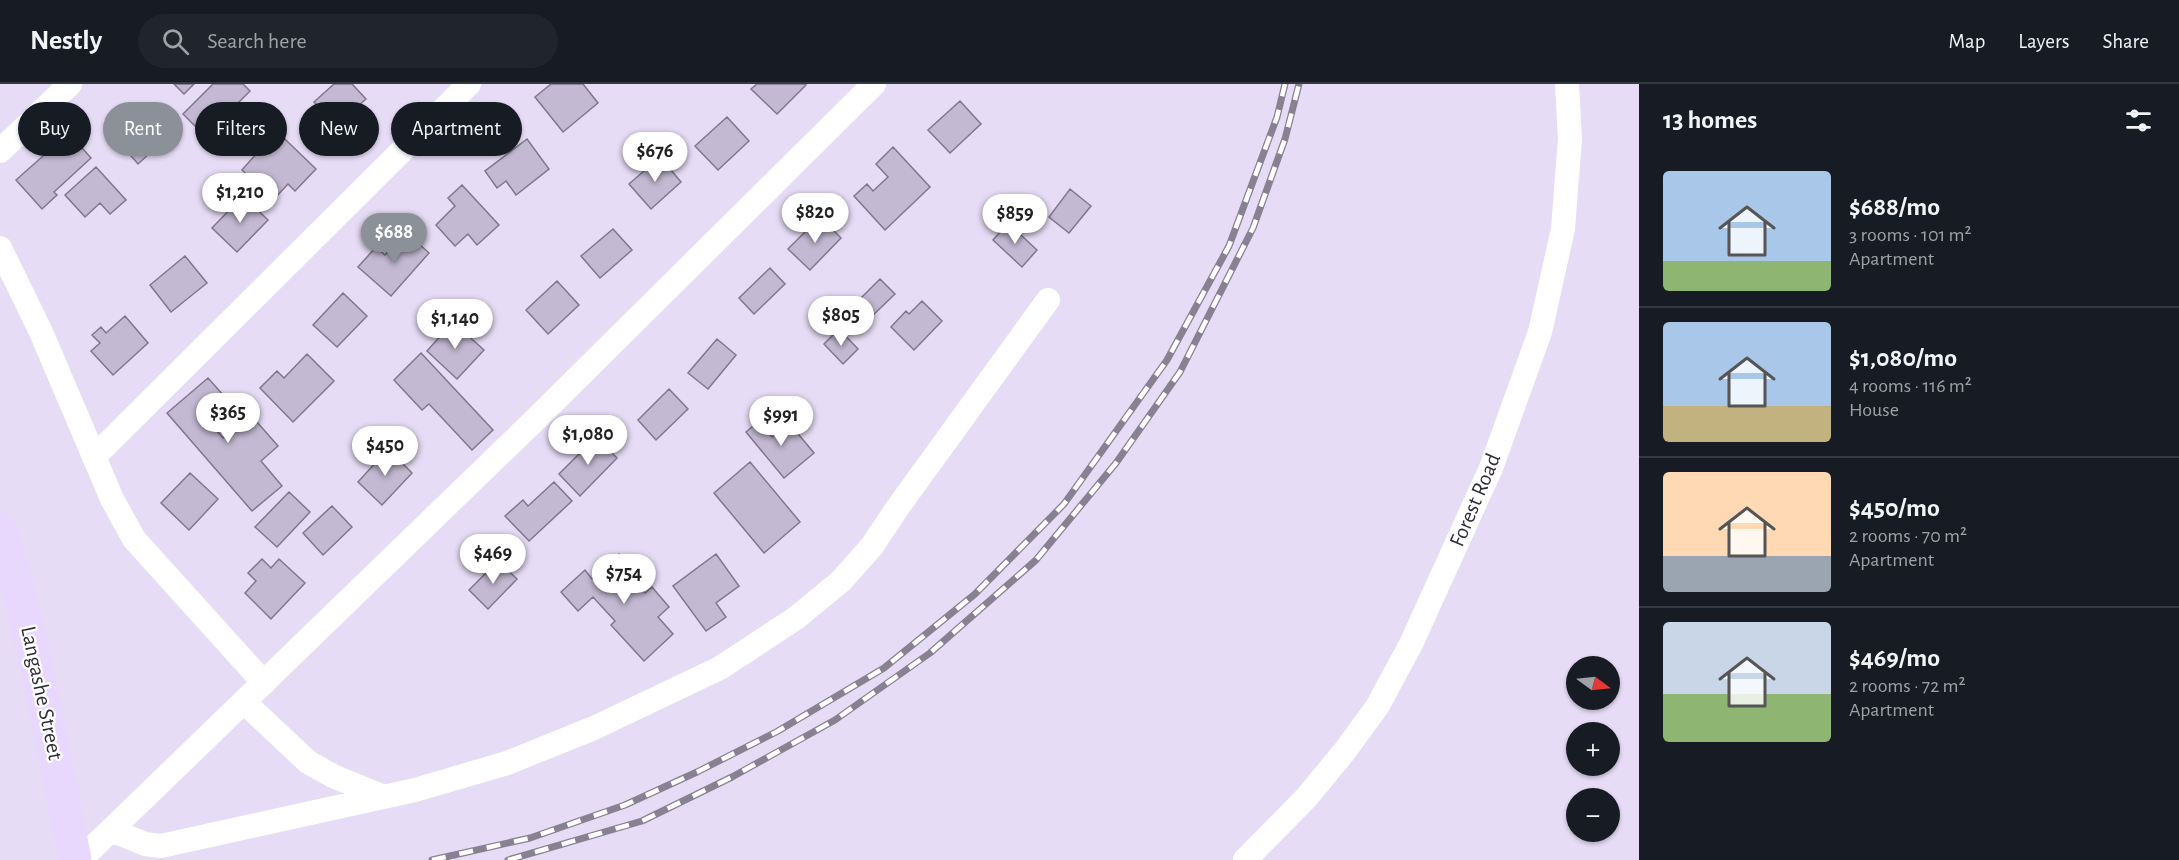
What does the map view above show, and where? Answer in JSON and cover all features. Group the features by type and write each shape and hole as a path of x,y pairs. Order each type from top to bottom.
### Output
{"main road":[{"name":"Langashe Street","path":"0,529 24,613 59,772 75,860"}],"street":[{"path":"0,152 70,84"},
{"path":"94,457 469,84"},
{"name":"Forest Road","path":"1245,860 1306,798 1377,707 1411,644 1491,468 1540,332 1563,229 1570,139 1567,84"},
{"path":"80,860 264,684 865,87"},
{"path":"0,248 41,332 112,499 134,539 264,684"},
{"path":"111,830 145,844 161,846 416,790 507,763 594,728 720,668 796,618 841,581 872,546 1048,300"},
{"path":"244,702 308,762 333,776 384,797"}],"building":[{"path":"174,84 194,84 184,94"},
{"path":"213,84 243,84 250,91 239,102 195,102"},
{"path":"334,84 352,84 366,99 363,102 314,102"},
{"path":"551,84 583,84 598,103 563,132 535,97"},
{"path":"757,84 806,85 777,114 751,89"},
{"path":"960,101 981,124 950,153 928,130"},
{"path":"195,102 195,126 183,114"},
{"path":"727,117 749,141 718,170 695,146"},
{"path":"527,139 549,169 516,195 506,181 497,188 485,171 505,156 522,156 522,143"},
{"path":"287,141 299,153 299,156 302,156 316,169 295,191 288,184 273,200 242,170 254,156 287,156"},
{"path":"893,147 930,187 885,230 854,196 867,184 873,191 888,177 876,164"},
{"path":"43,156 89,156 91,158 54,192 57,195 42,209 16,180"},
{"path":"131,156 147,156 138,164"},
{"path":"660,157 681,182 651,209 629,184"},
{"path":"96,167 126,200 110,214 100,203 85,217 65,195"},
{"path":"462,185 499,225 477,245 468,234 455,246 436,225 455,206 448,198"},
{"path":"1070,189 1091,206 1069,233 1049,217"},
{"path":"243,196 268,220 237,252 212,228"},
{"path":"820,217 841,238 810,270 788,249"},
{"path":"1008,223 1037,250 1022,267 993,240"},
{"path":"613,229 632,250 600,278 581,256"},
{"path":"406,232 429,253 391,296 358,267 376,247 385,255"},
{"path":"185,256 207,283 171,312 150,285"},
{"path":"770,268 785,284 754,314 739,298"},
{"path":"880,279 895,294 870,318 855,304"},
{"path":"557,281 579,305 548,334 526,310"},
{"path":"343,293 367,316 337,347 313,325"},
{"path":"922,301 942,321 914,350 891,327 906,311 909,314"},
{"path":"125,316 148,343 113,375 91,351 100,343 92,335 101,327 106,333"},
{"path":"453,322 484,350 457,379 427,351"},
{"path":"839,329 858,349 843,364 824,344"},
{"path":"717,339 736,355 708,389 688,373"},
{"path":"421,353 493,430 472,450 429,404 422,410 394,380"},
{"path":"307,354 334,381 293,422 260,388 277,371 284,378"},
{"path":"208,378 233,406 212,425 223,438 250,414 278,446 261,461 282,486 252,511 167,413"},
{"path":"669,389 688,409 656,440 638,420"},
{"path":"759,421 772,437 789,423 814,453 784,478 746,432"},
{"path":"596,437 617,458 580,496 559,474"},
{"path":"388,449 412,473 382,505 358,482"},
{"path":"750,462 800,522 764,553 714,493"},
{"path":"190,473 218,499 189,530 161,503"},
{"path":"554,482 572,501 529,541 505,516 523,500 528,506"},
{"path":"289,492 310,512 277,547 255,527"},
{"path":"332,506 352,527 323,555 303,533"},
{"path":"619,554 638,574 632,580 645,593 652,587 669,607 658,617 673,634 644,661 611,625 615,621 593,597 578,611 561,592 585,570 592,579"},
{"path":"716,554 739,586 716,603 726,617 706,631 673,586"},
{"path":"262,559 271,568 279,559 305,583 271,619 245,593 256,581 248,573"},
{"path":"498,561 517,579 488,609 469,590"}],"railway":[{"path":"432,860 530,838 625,805 697,772 778,731 884,668 975,594 1064,504 1167,360 1229,246 1277,117 1285,84"},
{"path":"508,860 642,821 732,777 835,720 930,653 1036,560 1116,463 1180,372 1253,228 1285,139 1299,84"}]}
